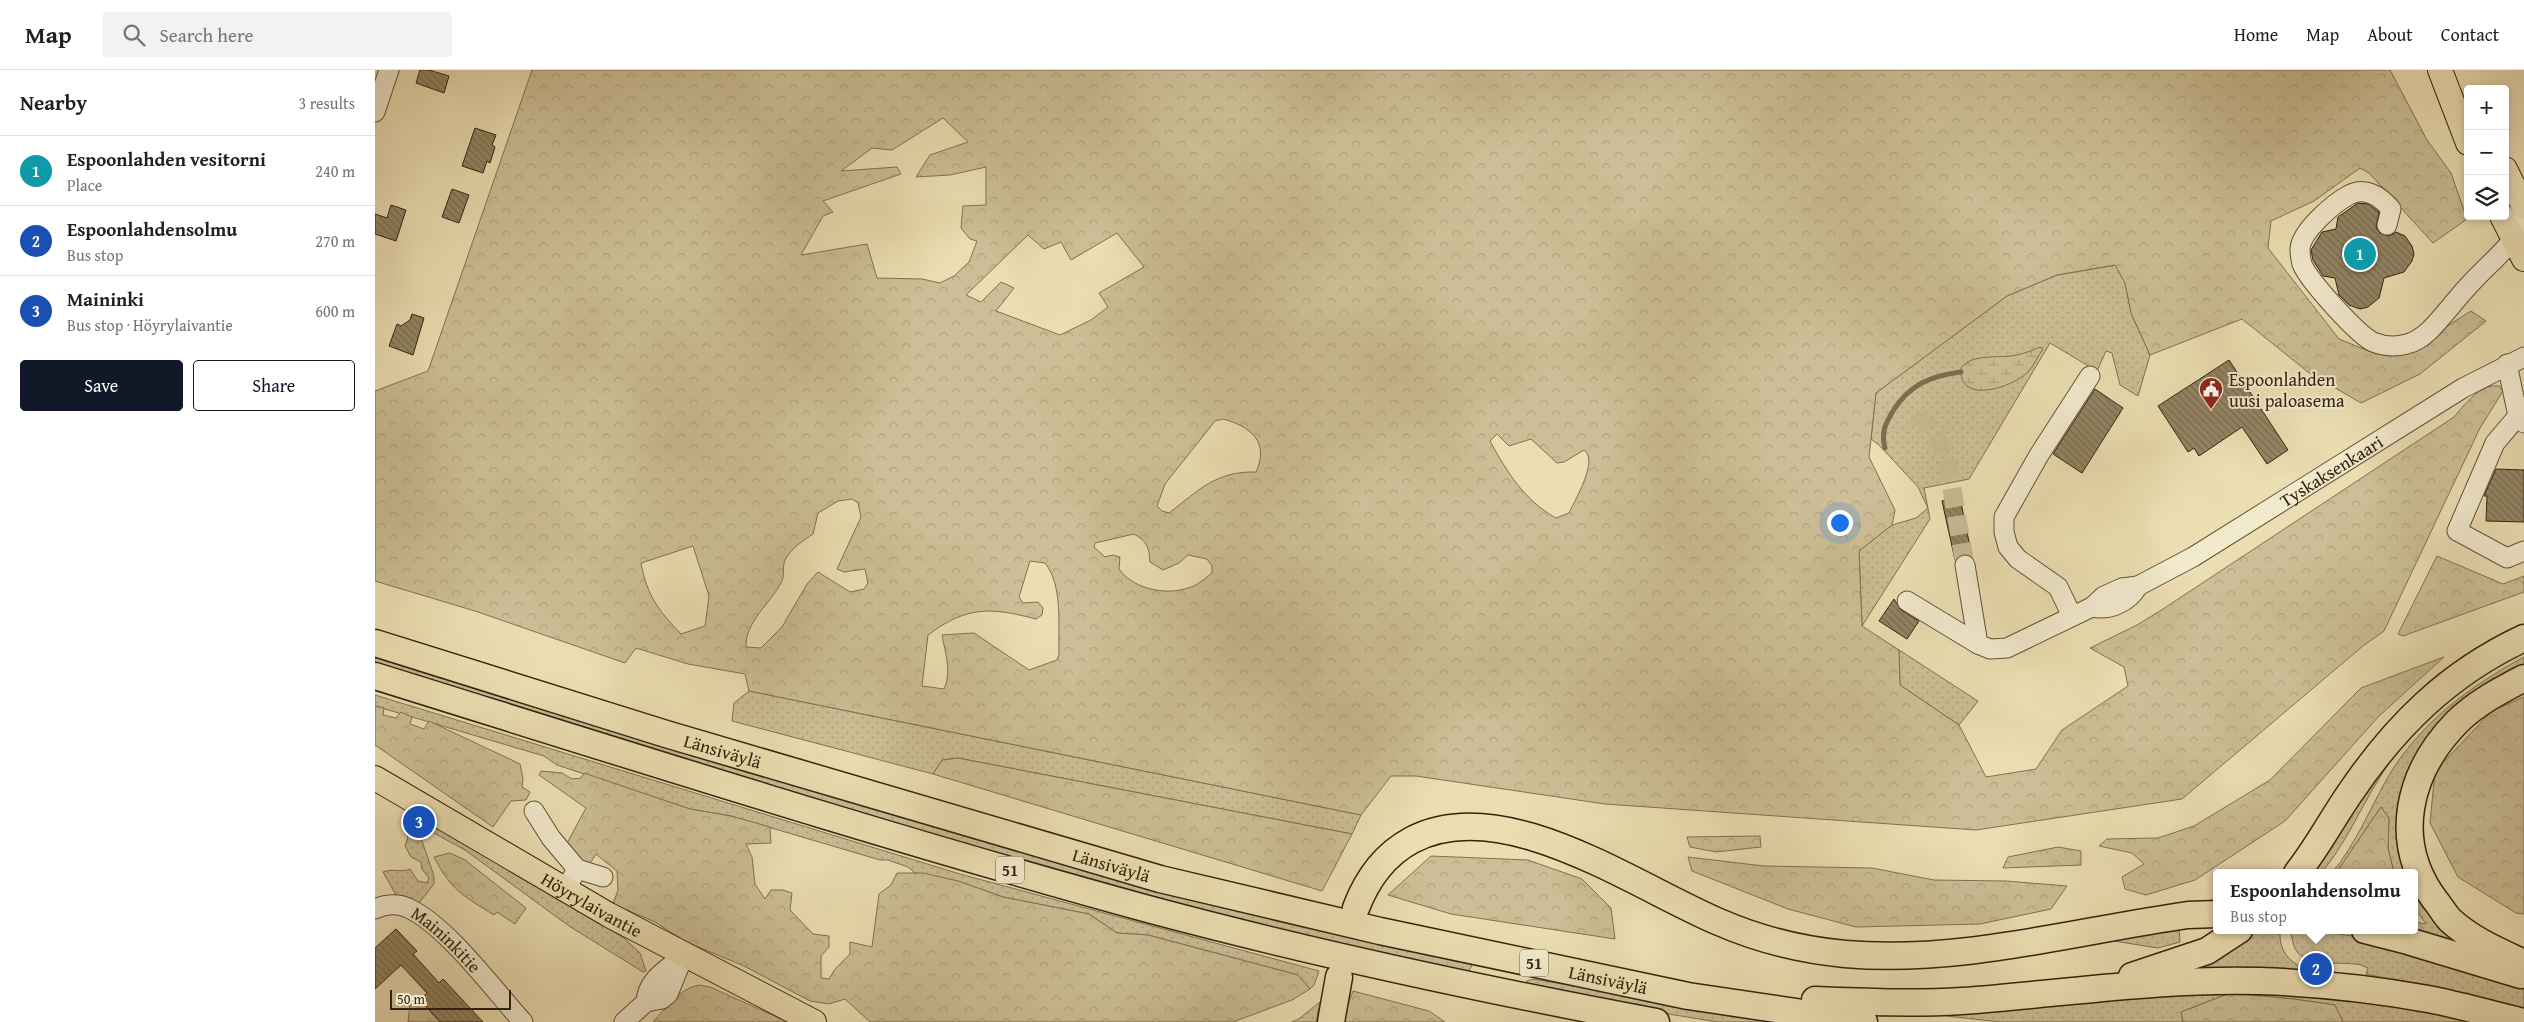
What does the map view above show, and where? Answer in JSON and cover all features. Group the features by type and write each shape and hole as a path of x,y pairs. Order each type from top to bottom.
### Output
{"highway":[{"path":"2300,869 2379,752 2405,723 2434,695 2464,672 2524,638"},
{"name":"Länsiväylä","path":"375,643 685,740 1161,879 1353,925 1688,996 1864,1022"},
{"name":"Länsiväylä","path":"375,676 955,854 1150,909 1488,990 1656,1022"},
{"path":"2524,678 2482,702 2447,734 2421,772 2411,801 2410,817 2413,858 2423,884 2449,918 2476,939 2524,963"},
{"path":"1356,908 1361,894 1377,869 1403,846 1435,831 1473,826 1495,827 1524,834 1585,858 1719,923 1752,935 1796,946 1841,954 1911,956 1960,952 2189,915 2213,914"},
{"path":"2091,988 2174,964 2207,950 2233,934"},
{"path":"2382,934 2408,940 2524,976"},
{"path":"1688,996 1913,1003 2011,997 2091,988 2258,981 2319,984 2430,999 2524,1022"},
{"path":"1324,1022 1327,1007 1338,984 1331,1022"}],"main road":[{"path":"2440,70 2464,99"},
{"path":"2440,70 2464,133"},
{"path":"2508,175 2524,207"},
{"path":"2507,220 2521,231 2524,259"},
{"name":"Höyrylaivantie","path":"375,778 566,890 684,955 814,1022"}],"street":[{"path":"375,112 389,70"},
{"path":"2387,225 2391,209 2384,201 2370,192 2356,191 2343,198 2311,227 2301,241 2302,263 2330,299 2360,333 2373,342 2390,346 2416,341 2429,330 2521,231"},
{"path":"2516,361 2521,419 2495,443 2457,531 2507,558 2524,551"},
{"name":"Tyskaksenkaari","path":"1978,644 1990,649 2007,648 2092,607 2109,608 2127,599 2138,586 2193,557 2463,388 2516,361"},
{"path":"2072,616 2058,588 2018,559 2009,547 2004,532 2004,518 2039,455 2090,376"},
{"path":"1965,565 1978,644"},
{"path":"1907,601 1978,644"},
{"path":"534,811 551,838 577,869 603,877"},
{"path":"566,890 577,869"},
{"name":"Maininkitie","path":"375,909 385,904 407,907 422,916 448,938 523,1022"},
{"path":"623,1022 646,1002 662,999 668,994 684,955"}],"green space":[{"path":"532,70 2390,70 2427,140 2451,173 2464,210 2464,220 2466,220 2433,243 2369,173 2360,168 2314,201 2271,221 2268,248 2339,339 2376,354 2411,349 2471,311 2486,321 2420,374 2361,403 2308,372 2242,319 2150,355 2131,313 2125,283 2115,265 2057,275 2007,296 1876,393 1869,457 1895,510 1892,525 1859,551 1862,626 1899,650 1900,685 1959,725 1986,777 2036,769 2062,730 2128,686 2124,667 2090,648 2137,625 2163,609 2454,417 2479,391 2492,386 2499,386 2503,391 2480,428 2384,631 2363,646 2182,799 1976,830 1605,804 1416,776 1391,776 1361,815 749,691 745,674 688,664 636,648 625,663 475,611 375,581 375,391 428,371","holes":["943,118 968,142 930,155 916,177 950,175 986,167 986,205 963,206 961,228 970,239 977,241 969,262 954,276 940,283 922,279 877,278 867,244 801,255 823,216 833,212 823,201 901,174 897,167 841,171 872,148 892,150","1117,233 1144,267 1099,293 1108,307 1091,320 1060,335 996,311 1014,288 1001,282 981,302 966,295 1028,235 1044,249 1061,242 1071,260","1223,419 1233,422 1242,426 1255,437 1261,452 1256,472 1219,478 1199,490 1169,513 1162,511 1157,506 1165,484 1215,421","1497,434 1509,446 1531,439 1557,463 1564,462 1584,450 1588,455 1587,471 1569,513 1556,518 1535,503 1517,484 1490,441","852,499 858,503 861,517 837,569 844,572 865,569 868,583 864,589 850,592 818,572 807,584 782,627 761,648 746,647 749,629 782,581 787,556 813,534 818,513 838,501","1134,534 1147,545 1150,562 1163,570 1179,563 1188,555 1207,559 1212,566 1212,573 1196,585 1186,589 1176,591 1154,590 1144,587 1126,576 1119,569 1120,557 1113,555 1105,557 1094,547 1095,543","693,546 709,596 705,626 681,634 666,618 650,594 641,563","1030,561 1045,563 1051,572 1057,594 1059,619 1059,654 1057,660 1029,670 974,633 942,635 948,669 944,689 922,686 928,635 942,625 967,614 992,611 1036,619 1042,615 1043,608 1038,602 1023,603 1019,597"]},
{"path":"2116,265 2125,283 2131,313 2150,355 2138,396 2120,385 2112,353 2106,351 2097,371 2050,343 1969,479 1924,488 1928,508 1918,487 1879,445 1871,439 1876,393 2007,296 2057,275"},
{"path":"2040,347 2043,349 2028,372 2011,383 1988,390 1977,390 1968,387 1962,380 1961,368 1971,360 1984,357 2018,355"},
{"path":"1928,508 1930,519 1862,626 1859,551 1892,525 1916,518"},
{"path":"2437,556 2503,584 2524,576 2524,592 2403,636 2398,634"},
{"path":"1899,650 1978,701 1959,725 1900,685"},
{"path":"2515,653 2457,691 2421,722 2397,751 2383,772 2330,862 2324,869 2308,869 2430,706"},
{"path":"375,655 716,762 921,823 1194,897 1469,963 1472,966 1467,973 1403,959 1084,879 812,799 375,664"},
{"path":"2444,657 2379,716 2285,821 2195,880 2146,895 2125,889 2122,877 2144,864 2132,853 2099,846 2107,839 2158,838 2194,826 2270,780 2361,688"},
{"path":"2524,657 2524,668 2429,741 2409,869 2393,869 2388,848 2389,818 2381,807 2340,868 2335,869 2355,839 2388,777 2415,740 2431,723 2466,693"},
{"path":"749,691 1361,815 1352,834 958,758 942,760 933,774 732,721 734,703"},
{"path":"375,695 960,874 1319,971 1314,985 1310,989 1298,975 1148,935 1117,933 1089,914 1003,897 958,881 915,873 908,867 888,860 880,860 731,816 690,809 557,765 544,756 375,706"},
{"path":"2524,697 2524,914 2516,913 2458,877 2430,823 2435,771 2492,711"},
{"path":"375,706 384,708 383,715 396,718 401,712 412,717 410,724 424,729 429,721 520,764 523,779 522,787 530,792 526,800 511,801 493,827 375,745"},
{"path":"958,758 1352,834 1322,891 933,774 942,760"},
{"path":"541,771 562,773 572,779 581,778 584,773 690,809 731,816 770,827 771,843 746,844 752,857 755,884 765,899 771,890 783,890 792,893 790,910 813,934 829,936 829,947 821,956 821,978 829,979 835,969 850,954 850,942 872,947 879,894 891,885 897,873 923,873 958,881 1003,897 1089,914 1117,933 1148,935 1298,975 1310,989 1292,1000 1233,1022 870,1022 845,999 829,1004 810,1001 742,965 686,942 655,922 613,904 618,890 617,871 596,854 589,865 574,859 566,845 586,808 539,775"},
{"path":"2381,807 2389,818 2388,848 2393,869 2339,869"},
{"path":"431,828 442,829 624,938 640,953 646,971 643,972 569,926 465,850 432,832"},
{"path":"407,831 421,838 434,876 434,884 419,903 396,895 383,872 410,869 418,881 427,883 429,878 422,869 421,862 411,857 405,846 408,837 405,833"},
{"path":"1760,836 1761,847 1716,852 1690,847 1687,837"},
{"path":"2058,847 2081,851 2081,865 2003,868 2008,857"},
{"path":"450,853 465,860 526,908 515,924 497,912 494,915 466,897 452,885 434,857"},
{"path":"1431,856 1528,860 1582,879 1611,908 1615,939 1451,914 1388,895"},
{"path":"1688,857 1764,866 1872,868 1934,880 2006,881 2067,886 2051,909 1980,924 1856,927 1788,909 1692,871"},
{"path":"2418,891 2490,955 2418,931 2418,923 2426,924 2418,912"},
{"path":"2179,926 2180,942 2158,948 2114,941 2113,934"},
{"path":"2244,934 2280,934 2284,951 2299,966 2299,970 2186,968"},
{"path":"2291,934 2337,934 2409,949 2524,985 2524,1009 2366,974 2368,968 2361,965 2311,960 2296,951"},
{"path":"1533,979 1780,1022 1718,1022 1650,1011 1526,984 1527,981"},
{"path":"699,985 710,987 788,1022 653,1022 685,990"},
{"path":"2275,988 2494,1022 2343,1022 2335,1005 2230,993 2181,1012 2183,1022 2000,1022 1947,1016 1947,1013 2025,1009 2156,992"},
{"path":"1353,991 1429,1011 1445,1022 1341,1022"},
{"path":"2230,993 2335,1005 2343,1022 2183,1022 2181,1012"},
{"path":"420,1000 440,1022 408,1022 410,1005"},
{"path":"1320,1002 1316,1022 1292,1022 1300,1018"}],"building":[{"path":"420,70 429,70 449,76 444,93 416,83"},
{"path":"475,128 496,135 492,145 495,147 490,163 487,161 483,173 462,166"},
{"path":"452,189 469,195 459,223 442,217"},
{"path":"2358,203 2368,204 2379,212 2376,228 2380,233 2390,236 2396,232 2405,236 2412,246 2414,254 2412,261 2404,272 2384,278 2379,298 2368,307 2360,309 2349,305 2339,295 2335,278 2323,276 2313,260 2311,250 2322,232 2336,229 2338,217"},
{"path":"391,205 406,210 396,241 375,234 375,214 387,218"},
{"path":"412,314 424,318 413,355 389,346 397,324 401,326 410,320"},
{"name":"Espoonlahden uusi paloasema","path":"2229,360 2288,450 2267,464 2242,427 2199,456 2194,448 2188,452 2158,406"},
{"path":"2095,389 2123,408 2082,473 2053,454"},
{"path":"2496,469 2524,470 2524,522 2486,521 2487,496 2484,496"},
{"path":"1960,498 1972,556 1963,554 1955,560 1942,501"},
{"path":"1894,599 1901,610 1919,621 1907,639 1879,621"},
{"path":"396,929 417,951 413,954 439,983 443,979 483,1022 440,1022 420,1000 427,993 401,965 375,989 375,948"}],"waterway":[{"path":"1885,448 1883,438 1886,424 1906,394 1930,379 1961,372"}],"tunnel":[{"path":"1916,415 1934,435 1947,460 1965,565"},
{"path":"1339,977 1356,908"}],"place":[{"name":"Espoonlahden vesitorni","path":"2360,254"},
{"name":"Espoonlahden uusi paloasema","path":"2211,410"},
{"name":"Maininki","path":"419,822"},
{"name":"Espoonlahdensolmu","path":"2316,969"}]}
